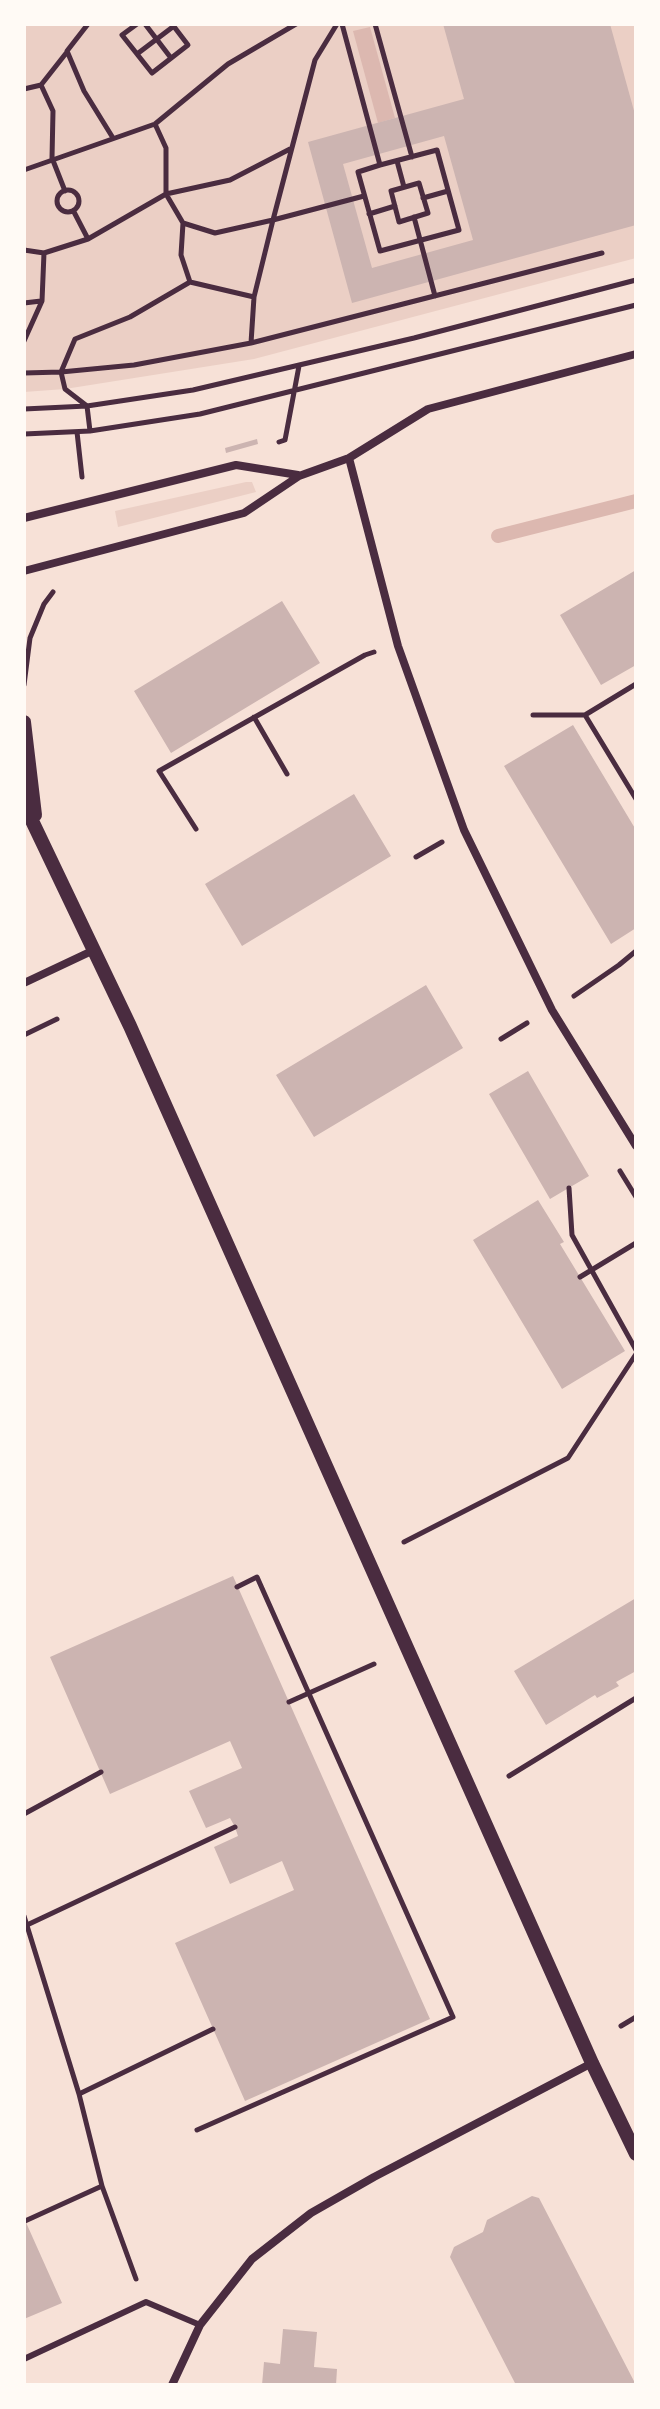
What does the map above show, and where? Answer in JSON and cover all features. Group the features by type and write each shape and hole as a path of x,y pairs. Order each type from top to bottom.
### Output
{"street":[{"path":"24,571 244,513 299,476 349,458 428,409 636,354"},
{"path":"349,458 398,646 464,830 552,1010 636,1146"},
{"path":"24,518 236,465 299,476"},
{"path":"24,722 36,824"},
{"path":"24,804 213,1208 592,2063 636,2154"},
{"path":"24,983 94,950"},
{"path":"172,2385 200,2325 252,2259 311,2213 592,2063"}],"lane":[{"path":"24,2359 146,2302 200,2325"}],"path":[{"path":"24,89 41,85 88,24"},
{"path":"137,24 129,26 122,35 137,54 152,73 188,45 173,25 137,54"},
{"path":"145,24 171,58"},
{"path":"24,170 155,124 228,64 296,24"},
{"path":"251,343 254,297 315,60 340,24"},
{"path":"340,24 380,165"},
{"path":"375,24 412,157"},
{"path":"67,51 84,91 113,138"},
{"path":"41,85 53,111 52,158 65,191"},
{"path":"155,124 166,148 166,194 183,223 181,255 190,282"},
{"path":"24,250 44,253 88,239 166,194 230,180 291,149"},
{"path":"437,150 459,230 380,251 358,172 380,165 437,150"},
{"path":"397,161 404,187"},
{"path":"419,183 428,213 399,222 391,191 404,187 419,183"},
{"path":"74,212 79,206 79,196 73,191 58,195 57,203 61,209 74,212 88,239"},
{"path":"423,198 448,191"},
{"path":"183,223 215,233 364,196"},
{"path":"369,214 395,206"},
{"path":"414,217 435,296"},
{"path":"24,341 42,301 44,253"},
{"path":"24,373 134,365 251,343 602,253"},
{"path":"24,409 87,406 193,390 414,338 636,280"},
{"path":"90,431 87,406 65,389 61,372 75,339 130,317 190,282 254,297"},
{"path":"24,303 42,301"},
{"path":"24,434 90,431 200,414 636,305"},
{"path":"196,829 159,771 365,655 398,646"},
{"path":"533,715 585,715 636,684"},
{"path":"585,715 636,799"},
{"path":"254,717 287,774"},
{"path":"552,1010 636,951"},
{"path":"24,1035 57,1019"},
{"path":"404,1542 568,1458 636,1352 572,1235 569,1188"},
{"path":"580,1277 636,1243"},
{"path":"197,2130 453,2017 257,1577 237,1587"},
{"path":"289,1702 374,1664"},
{"path":"509,1776 636,1698"},
{"path":"24,1814 101,1772"},
{"path":"27,1925 235,1827"},
{"path":"24,1916 79,2094 102,2186 138,2284"},
{"path":"621,2026 636,2017"},
{"path":"79,2094 213,2029"},
{"path":"25,2221 102,2186"}],"shaded area":[{"path":"24,24 636,24 636,258 254,359 65,389 24,392"},
{"path":"370,27 395,118 378,123 353,31"},
{"path":"252,482 256,492 118,527 115,511"}],"building":[{"path":"443,24 610,24 636,118 636,225 352,303 308,142 464,99","holes":["444,136 473,240 372,268 343,164"]},
{"path":"257,439 258,444 226,453 225,448"},
{"path":"636,570 636,665 601,685 560,615"},
{"path":"282,601 320,663 171,753 134,691"},
{"path":"573,725 636,830 636,928 611,944 504,766"},
{"path":"354,794 391,856 242,946 205,884"},
{"path":"426,985 463,1048 314,1137 276,1075"},
{"path":"528,1071 589,1176 550,1199 489,1094"},
{"path":"538,1200 564,1242 560,1244 625,1351 562,1389 473,1240"},
{"path":"233,1576 430,2019 245,2101 175,1943 294,1890 282,1861 230,1884 214,1847 238,1836 235,1827 230,1818 206,1828 189,1791 242,1768 230,1741 110,1794 50,1657"},
{"path":"636,1598 636,1671 616,1682 619,1686 597,1698 595,1695 546,1725 514,1671"},
{"path":"532,2196 539,2198 636,2385 516,2385 450,2257 454,2247 483,2232 487,2220"},
{"path":"24,2218 62,2303 24,2319"},
{"path":"283,2329 317,2332 314,2367 337,2369 336,2385 262,2385 264,2362 280,2364"}],"waterway":[{"path":"498,536 636,501"}]}
